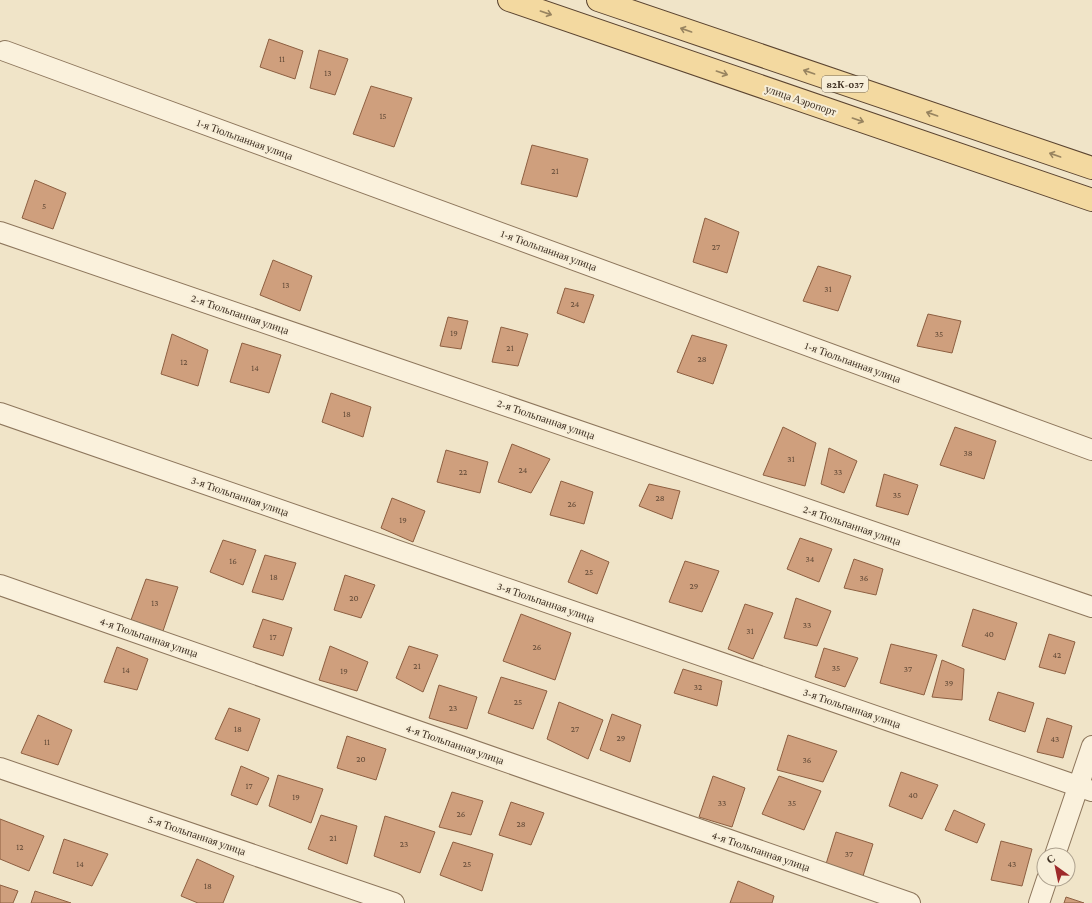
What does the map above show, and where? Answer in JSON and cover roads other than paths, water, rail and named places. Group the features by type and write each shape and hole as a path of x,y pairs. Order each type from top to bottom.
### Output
{"main road":[{"name":"улица Аэропорт","path":"509,0 1092,200"},
{"name":"82К-037","path":"598,0 1092,168"}],"street":[{"name":"1-я Тюльпанная улица","path":"5,51 1092,450"},
{"name":"2-я Тюльпанная улица","path":"0,232 1092,607"},
{"name":"3-я Тюльпанная улица","path":"0,413 1085,789"},
{"name":"4-я Тюльпанная улица","path":"0,585 910,903"},
{"path":"1059,847 1085,789 1092,746"},
{"name":"5-я Тюльпанная улица","path":"0,768 394,903"},
{"path":"1039,903 1044,887"}]}
